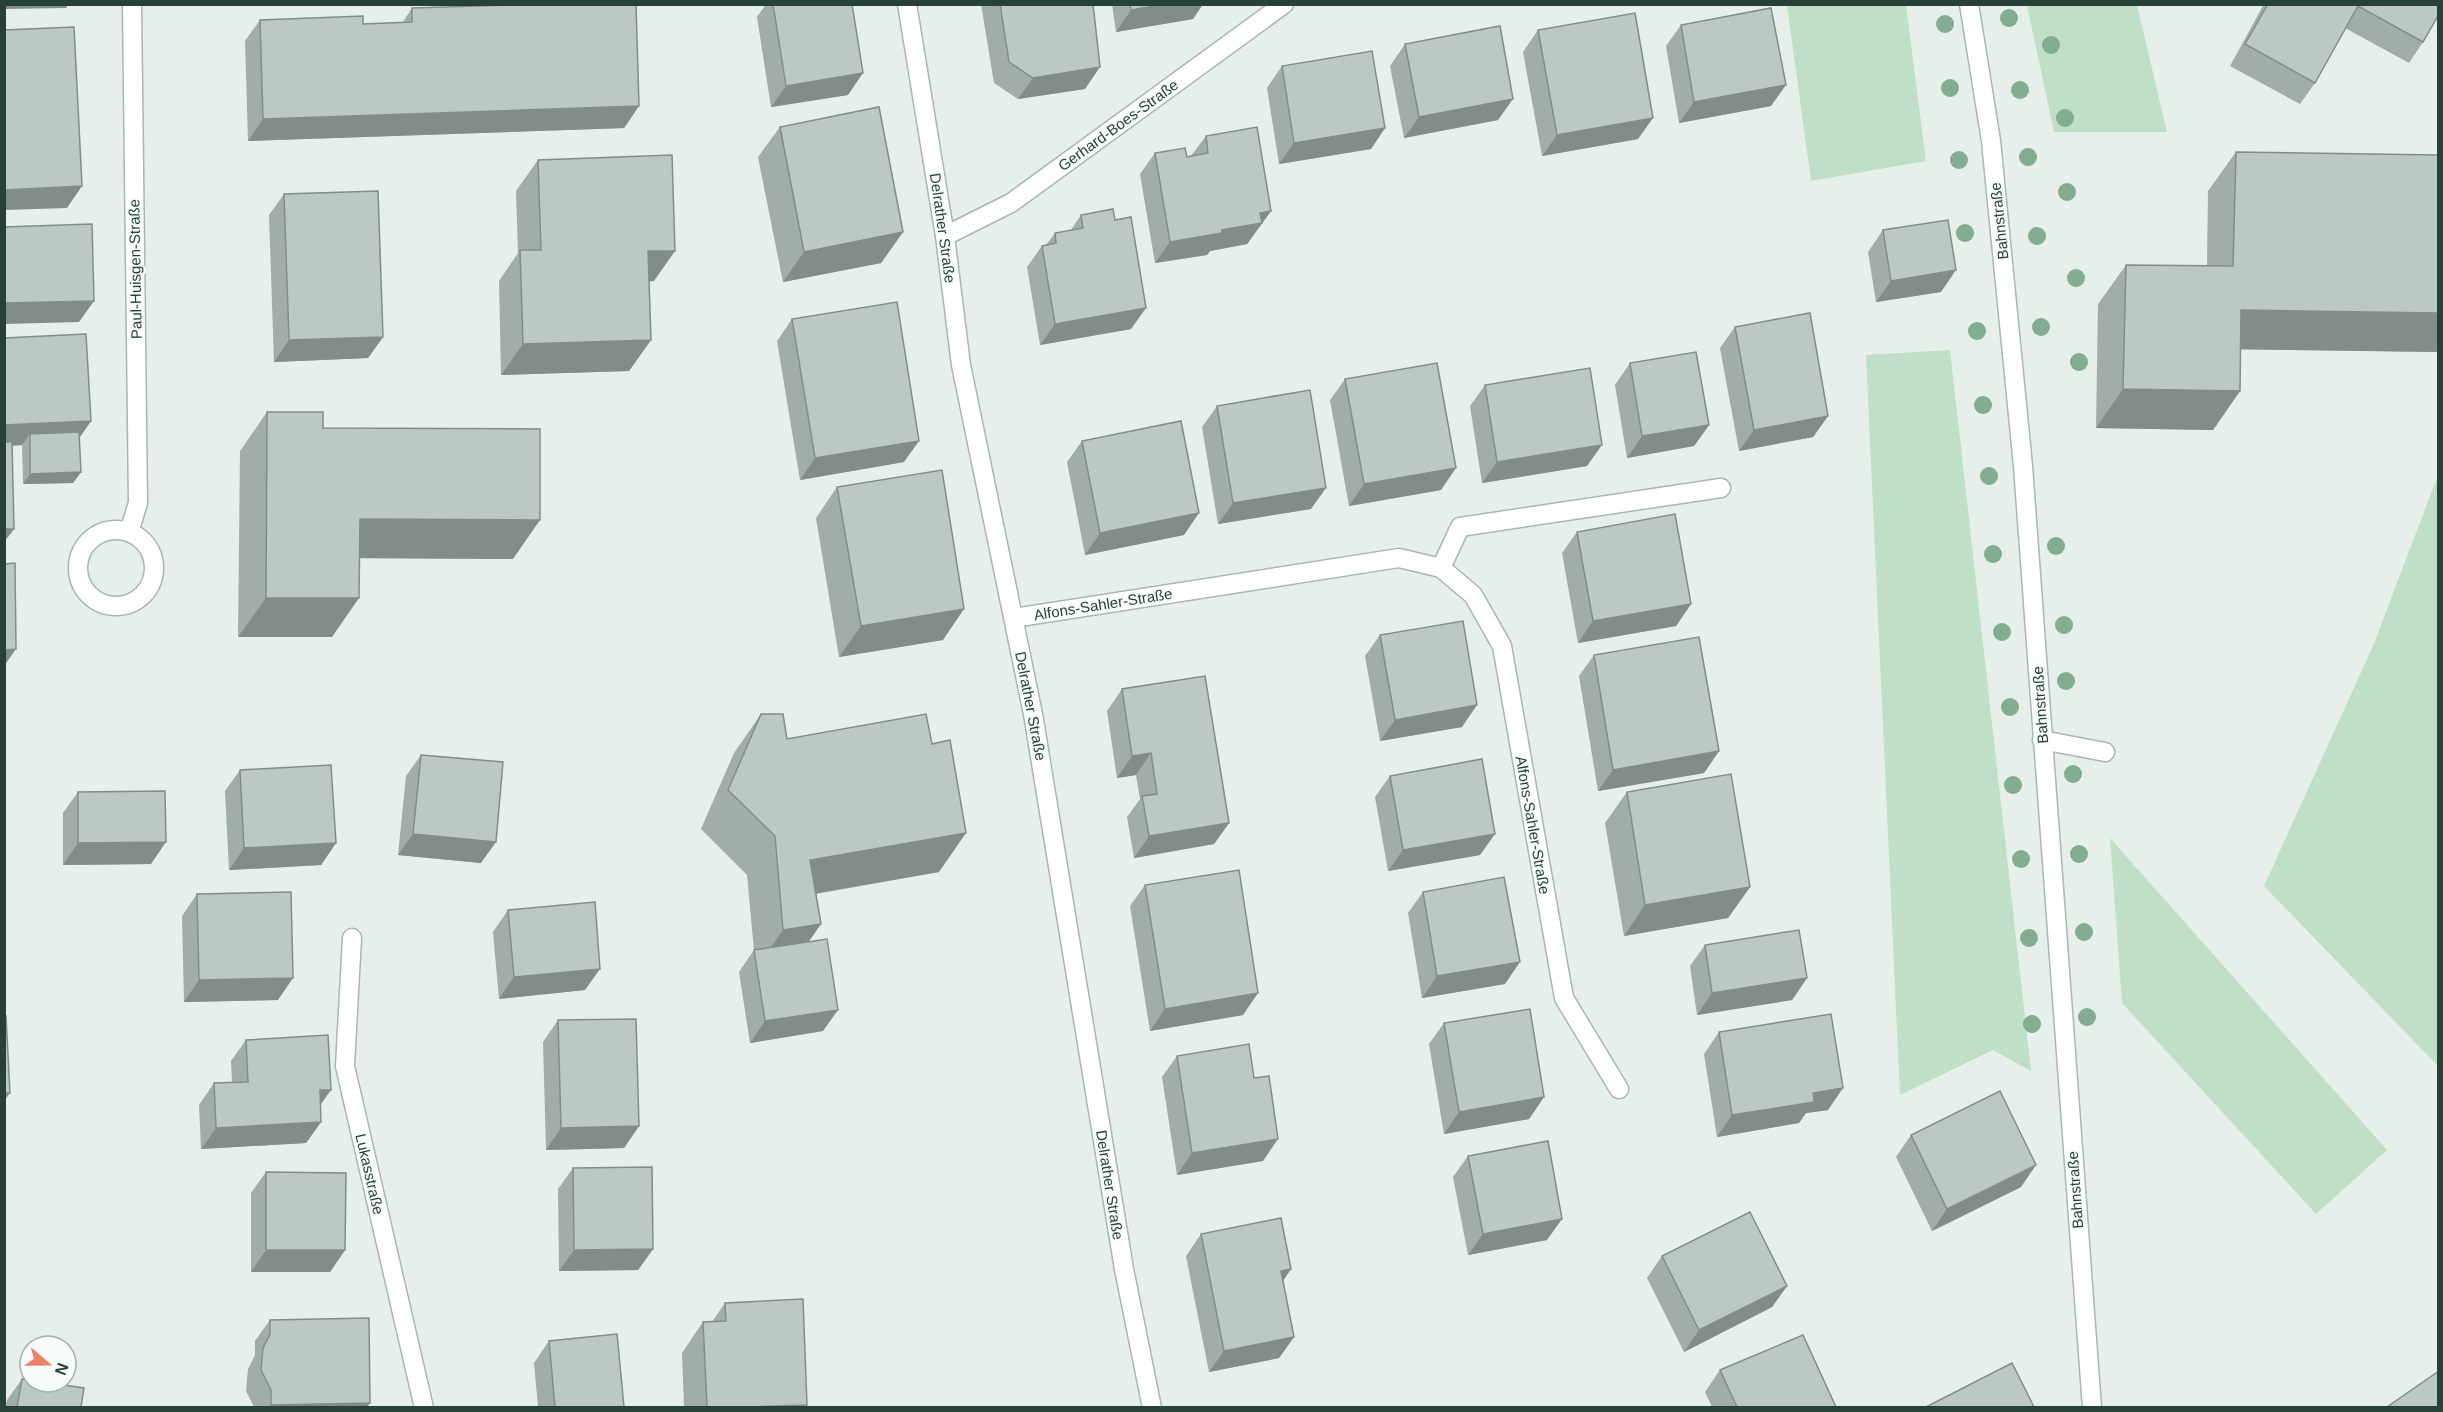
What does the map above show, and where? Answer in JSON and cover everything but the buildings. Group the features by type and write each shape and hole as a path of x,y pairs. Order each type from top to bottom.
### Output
{"street":[{"name":"Paul-Huisgen-Straße","path":"129,532 138,503 132,4"},
{"name":"Delrather Straße","path":"907,4 945,236 962,365 1033,714 1124,1269 1152,1407"},
{"name":"Gerhard-Boes-Straße","path":"945,236 1011,203 1284,4"},
{"name":"Bahnstraße","path":"1969,4 1992,153 2023,466 2092,1407"},
{"path":"1441,567 1460,527 1721,488"},
{"path":"116,529 129,532 144,542 153,557 155,569 152,581 136,601 124,606 111,607 99,603 80,585 78,559 83,547 92,537 103,531 116,529"},
{"name":"Alfons-Sahler-Straße","path":"1014,618 1399,558 1441,567 1473,594 1502,646 1564,998 1619,1089"},
{"path":"2042,740 2105,752"},
{"name":"Lukasstraße","path":"352,938 345,1066 424,1407"}],"green space":[{"path":"1787,5 1906,5 1926,161 1811,181"},
{"path":"2027,5 2137,5 2167,132 2054,132"},
{"path":"1950,350 2031,1071 1993,1050 1900,1095 1866,355"},
{"path":"2438,475 2438,1066 2264,886 2373,646"},
{"path":"2110,838 2387,1150 2316,1214 2122,1003"}]}
